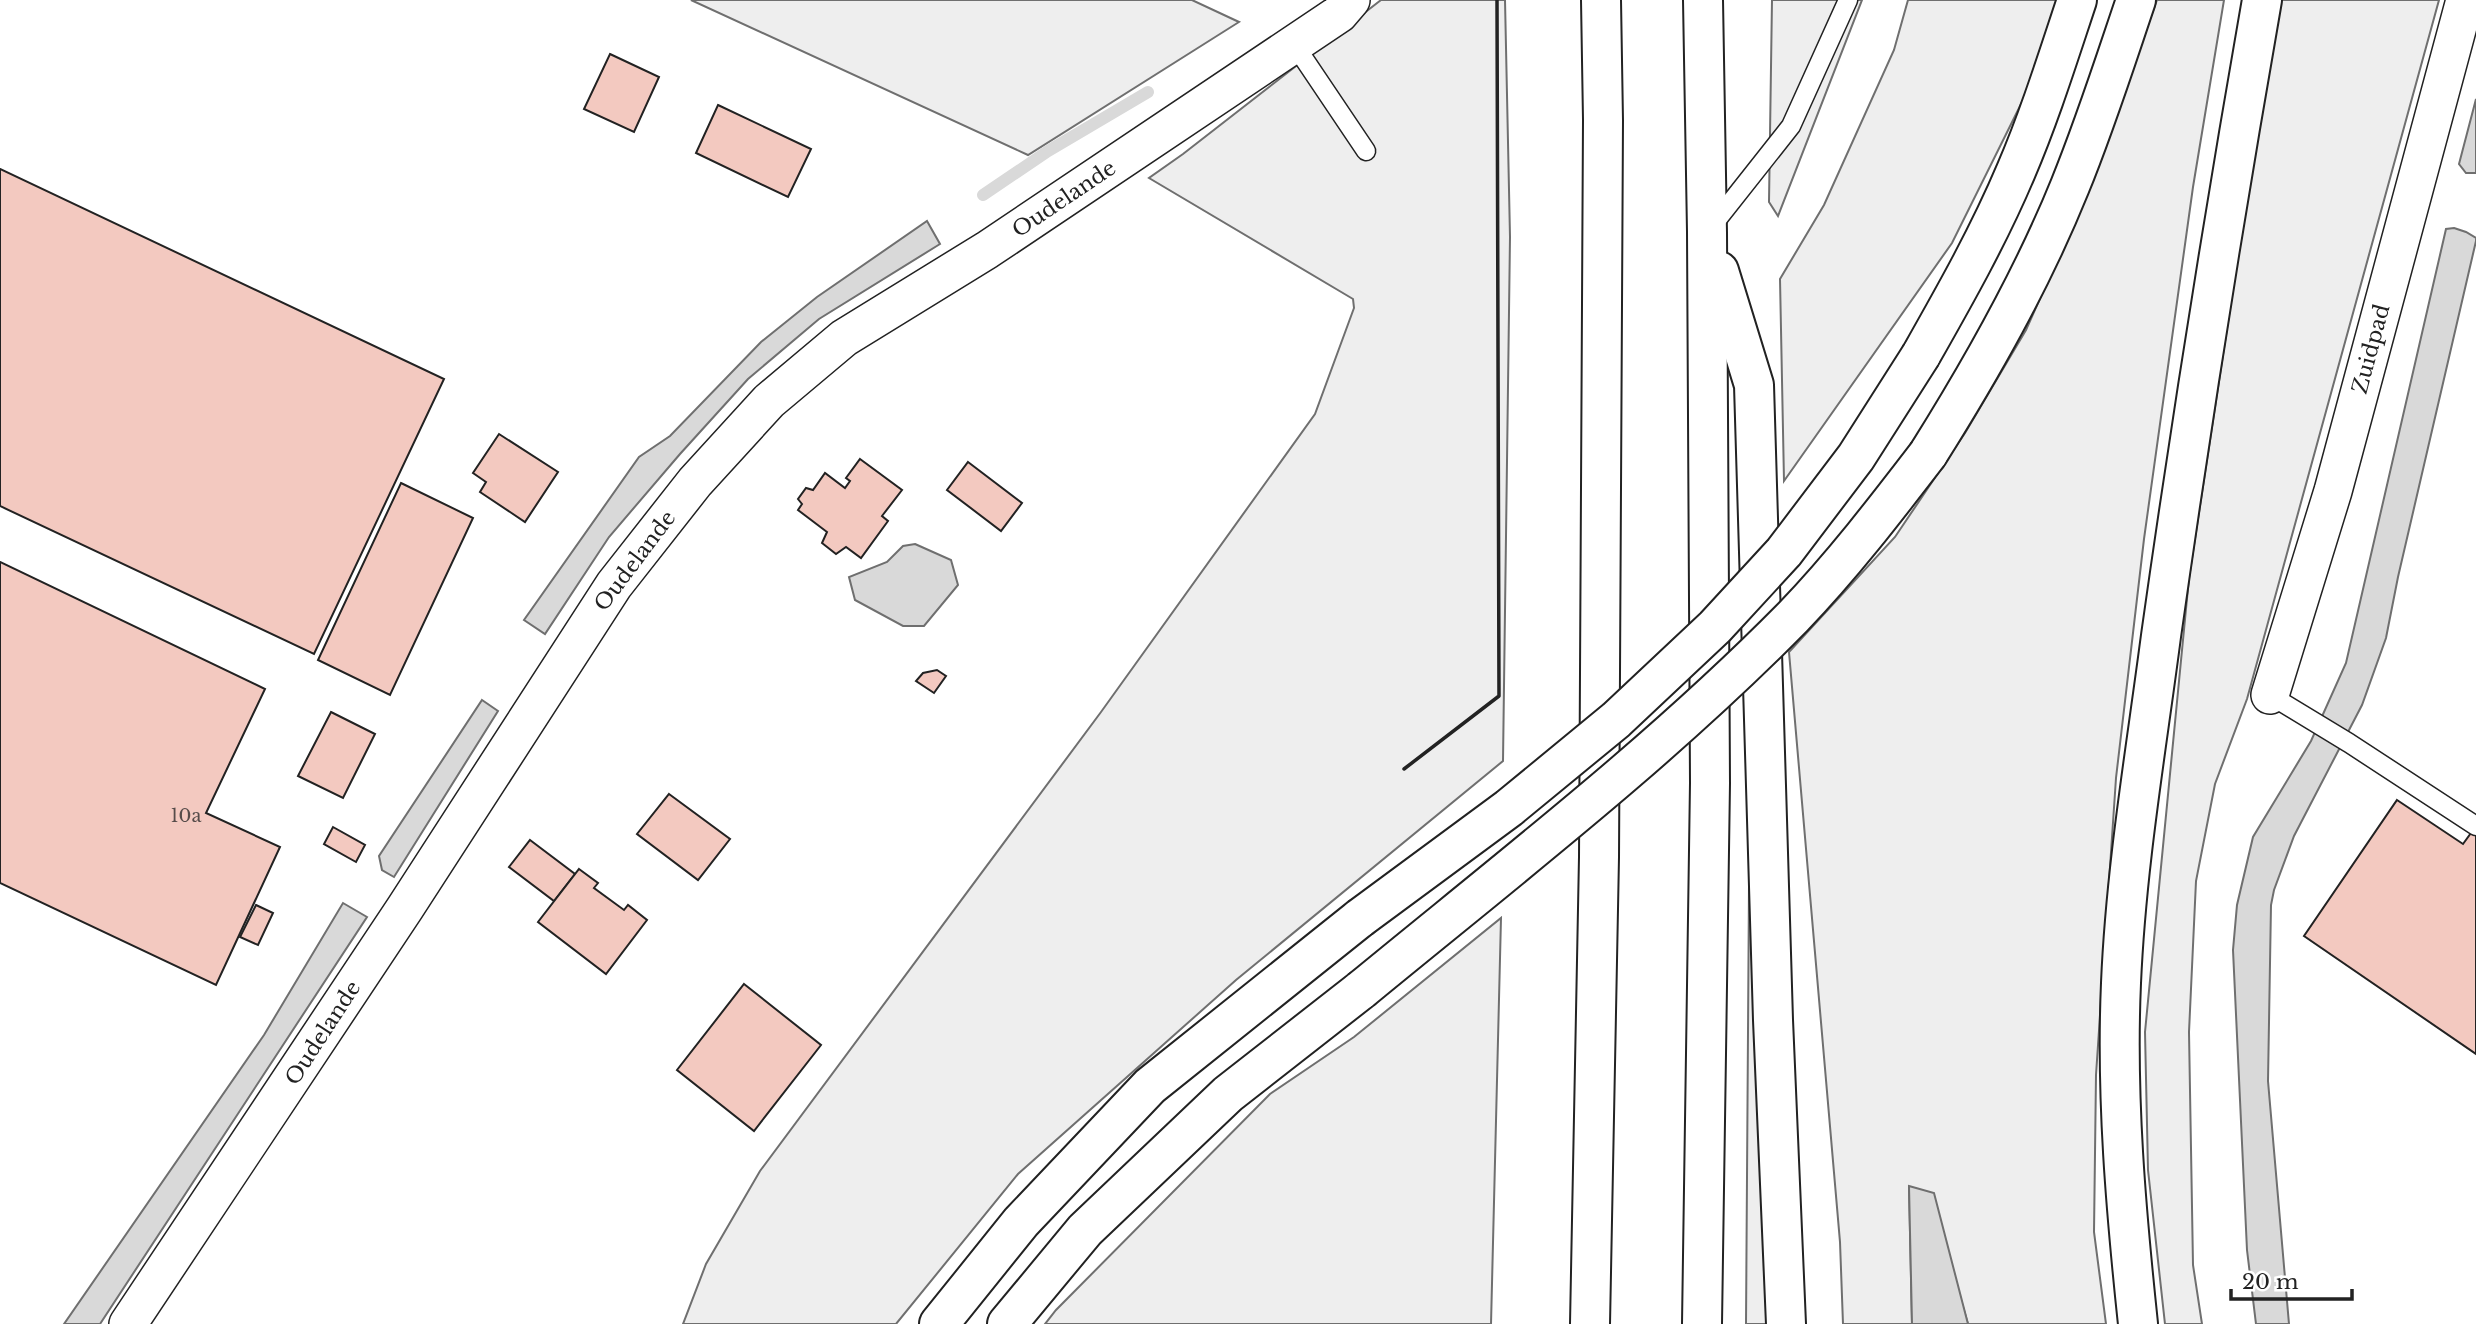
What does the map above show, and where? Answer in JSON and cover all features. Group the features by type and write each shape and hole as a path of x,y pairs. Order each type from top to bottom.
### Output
{"main road":[{"path":"1590,1324 1599,857 1603,120 1601,0"},
{"path":"1703,0 1710,783 1703,1324"},
{"path":"939,1324 1021,1222 1150,1086 1360,918 1509,808 1616,720 1715,627 1784,552 1848,467 1921,355 1974,261 2017,170 2056,66 2077,0"},
{"path":"1007,1324 1085,1230 1228,1094 1360,990 1677,729 1794,615 1873,526 1928,454 1978,374 2033,268 2070,186 2136,0"},
{"path":"2138,1324 2127,1224 2121,1110 2121,984 2130,862 2174,548 2262,0"},
{"path":"1707,232 1754,385 1773,1006 1786,1324"}],"street":[{"name":"Oudelande","path":"128,1324 376,953 614,585 695,482 768,401 844,338 987,250 1339,14 1351,0"},
{"name":"Zuidpad","path":"2270,695 2333,491 2465,0"}],"lane":[{"path":"1707,232 1791,126 1848,0"},
{"path":"1294,44 1366,151"},
{"path":"2270,695 2476,826"}],"shaded area":[{"path":"691,0 1192,0 1239,22 1028,155"},
{"path":"1381,0 1505,0 1510,237 1503,761 1236,980 1018,1174 896,1324 683,1324 706,1264 760,1171 1101,712 1315,414 1354,308 1353,299 1149,178"},
{"path":"1772,0 1862,0 1778,216 1769,202"},
{"path":"1908,0 2058,0 2028,90 1952,243 1784,481 1780,279 1824,205 1894,50"},
{"path":"2157,0 2224,0 2193,187 2144,539 2116,778 2096,1075 2094,1232 2106,1324 1968,1324 1953,1272 1909,1187 1912,1324 1843,1324 1840,1242 1789,652 1895,537 1965,433 2026,330 2089,188"},
{"path":"2277,0 2439,0 2247,699 2215,784 2196,881 2189,1032 2193,1265 2202,1324 2165,1324 2148,1170 2145,1032 2189,578"},
{"path":"2476,99 2476,173 2466,173 2459,164"},
{"path":"927,221 940,244 819,319 748,379 609,537 545,634 524,620 639,457 670,436 761,342 817,297"},
{"path":"2454,228 2466,232 2476,238 2476,241 2386,638 2362,705 2294,836 2271,905 2268,1081 2289,1324 2256,1324 2247,1250 2233,950 2237,905 2253,837 2311,741 2346,663 2446,229"},
{"path":"915,544 951,560 958,585 924,626 903,626 855,600 849,577 887,562 903,546"},
{"path":"482,700 498,711 394,877 382,870 379,856"},
{"path":"1749,886 1757,887 1768,1324 1746,1324"},
{"path":"343,903 367,917 100,1324 64,1324 264,1035"},
{"path":"1501,918 1491,1324 1045,1324 1270,1094 1354,1037"},
{"path":"1909,1186 1934,1193 1968,1324 1912,1324"}],"building":[{"path":"610,54 659,77 634,132 584,109"},
{"path":"718,105 811,149 788,197 696,153"},
{"path":"0,169 444,379 314,654 0,506"},
{"path":"499,434 558,472 525,522 480,492 486,482 473,473"},
{"path":"860,459 902,490 882,516 888,521 861,558 846,547 836,554 822,543 827,532 798,510 802,504 798,499 806,488 813,490 825,473 845,488 850,481 846,478"},
{"path":"968,462 1022,503 1001,531 947,490"},
{"path":"401,483 473,518 390,695 318,660"},
{"path":"0,562 265,689 206,813 280,847 216,985 0,883"},
{"path":"937,670 946,676 934,693 916,681 923,673"},
{"path":"331,712 375,734 343,798 298,776"},
{"path":"669,794 730,839 698,880 637,834"},
{"path":"2397,800 2463,844 2476,826 2476,1054 2304,936"},
{"path":"333,827 365,845 356,862 324,844"},
{"path":"530,840 575,874 554,901 509,867"},
{"path":"579,869 598,883 594,888 624,910 628,905 647,920 606,974 538,922"},
{"path":"256,905 273,913 258,945 240,937"},
{"path":"744,984 821,1045 754,1131 677,1070"}],"waterway":[{"path":"983,195 1048,151 1148,92"}],"wall":[{"path":"1404,769 1499,696 1497,0"}]}
